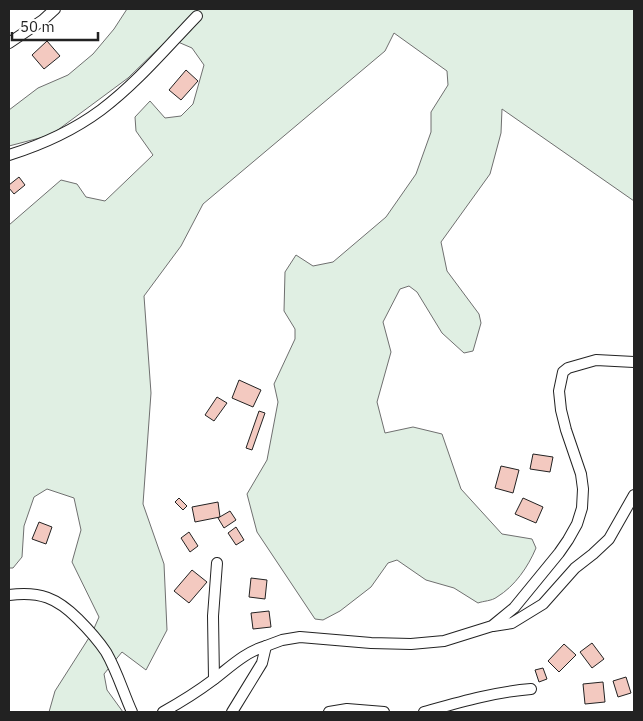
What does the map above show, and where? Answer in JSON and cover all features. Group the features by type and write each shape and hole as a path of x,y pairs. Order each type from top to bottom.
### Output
{"street":[{"path":"9,44 55,9"},
{"path":"9,155 28,149 76,126 102,109 133,82 198,16"},
{"path":"492,626 514,608 559,553 577,524 582,508 584,489 582,474 566,430 560,401 559,391 563,372 568,368 596,360 634,362"},
{"path":"163,712 190,697 254,650 282,640 300,637 371,643 411,644 444,641 492,626 512,623 543,604 575,568 609,539 634,496"},
{"path":"214,680 213,616 217,562"},
{"path":"9,595 20,594 46,597 60,602 69,610 92,633 105,651 132,712"},
{"path":"232,712 262,663 266,646"},
{"path":"424,712 469,698 510,690 531,689"},
{"path":"329,712 348,710 384,712"}],"green space":[{"path":"127,9 634,9 634,201 502,109 501,133 490,174 441,242 447,271 479,314 481,323 473,351 464,353 442,333 417,292 409,286 400,289 383,322 391,352 377,402 385,433 413,427 442,434 461,489 502,534 532,539 536,548 525,569 515,582 504,593 493,599 478,603 454,588 426,580 397,560 388,563 371,587 340,611 323,620 315,619 257,532 247,494 267,460 278,402 274,384 295,339 295,329 284,311 285,272 296,255 313,266 333,262 386,217 416,174 431,132 431,112 448,85 447,71 394,33 385,51 203,204 181,246 144,296 151,393 143,504 164,564 167,630 146,670 122,652 104,674 107,690 123,712 49,712 55,691 92,633 99,617 72,562 81,530 74,498 47,489 34,497 24,526 22,557 13,568 9,568 9,225 61,180 77,184 86,197 105,201 153,155 136,131 135,117 150,101 165,118 181,116 193,104 204,65 192,48 178,42 161,46 128,78 51,135 9,146 9,110 38,88 68,75 93,54 114,29"}],"building":[{"path":"47,41 60,56 44,69 32,55"},
{"path":"186,70 198,81 181,100 169,90"},
{"path":"19,177 25,185 14,194 9,185"},
{"path":"239,380 261,390 253,407 232,398"},
{"path":"217,397 227,403 214,421 205,415"},
{"path":"259,411 265,413 252,450 246,448"},
{"path":"533,454 553,457 550,472 530,469"},
{"path":"501,466 519,470 513,493 495,488"},
{"path":"179,498 187,506 183,510 175,502"},
{"path":"523,498 543,507 536,523 515,514"},
{"path":"218,502 220,517 195,522 192,507"},
{"path":"230,511 236,520 224,528 218,518"},
{"path":"39,522 52,527 46,544 32,539"},
{"path":"236,527 244,540 236,545 228,533"},
{"path":"189,532 198,546 190,552 181,538"},
{"path":"192,570 207,582 189,603 174,591"},
{"path":"251,578 267,580 265,599 249,597"},
{"path":"269,611 271,627 253,629 251,613"},
{"path":"592,643 604,659 592,668 580,652"},
{"path":"564,644 576,655 559,672 548,661"},
{"path":"543,668 547,679 539,682 535,670"},
{"path":"626,677 631,693 618,697 613,681"},
{"path":"603,682 605,702 585,704 583,684"}]}
